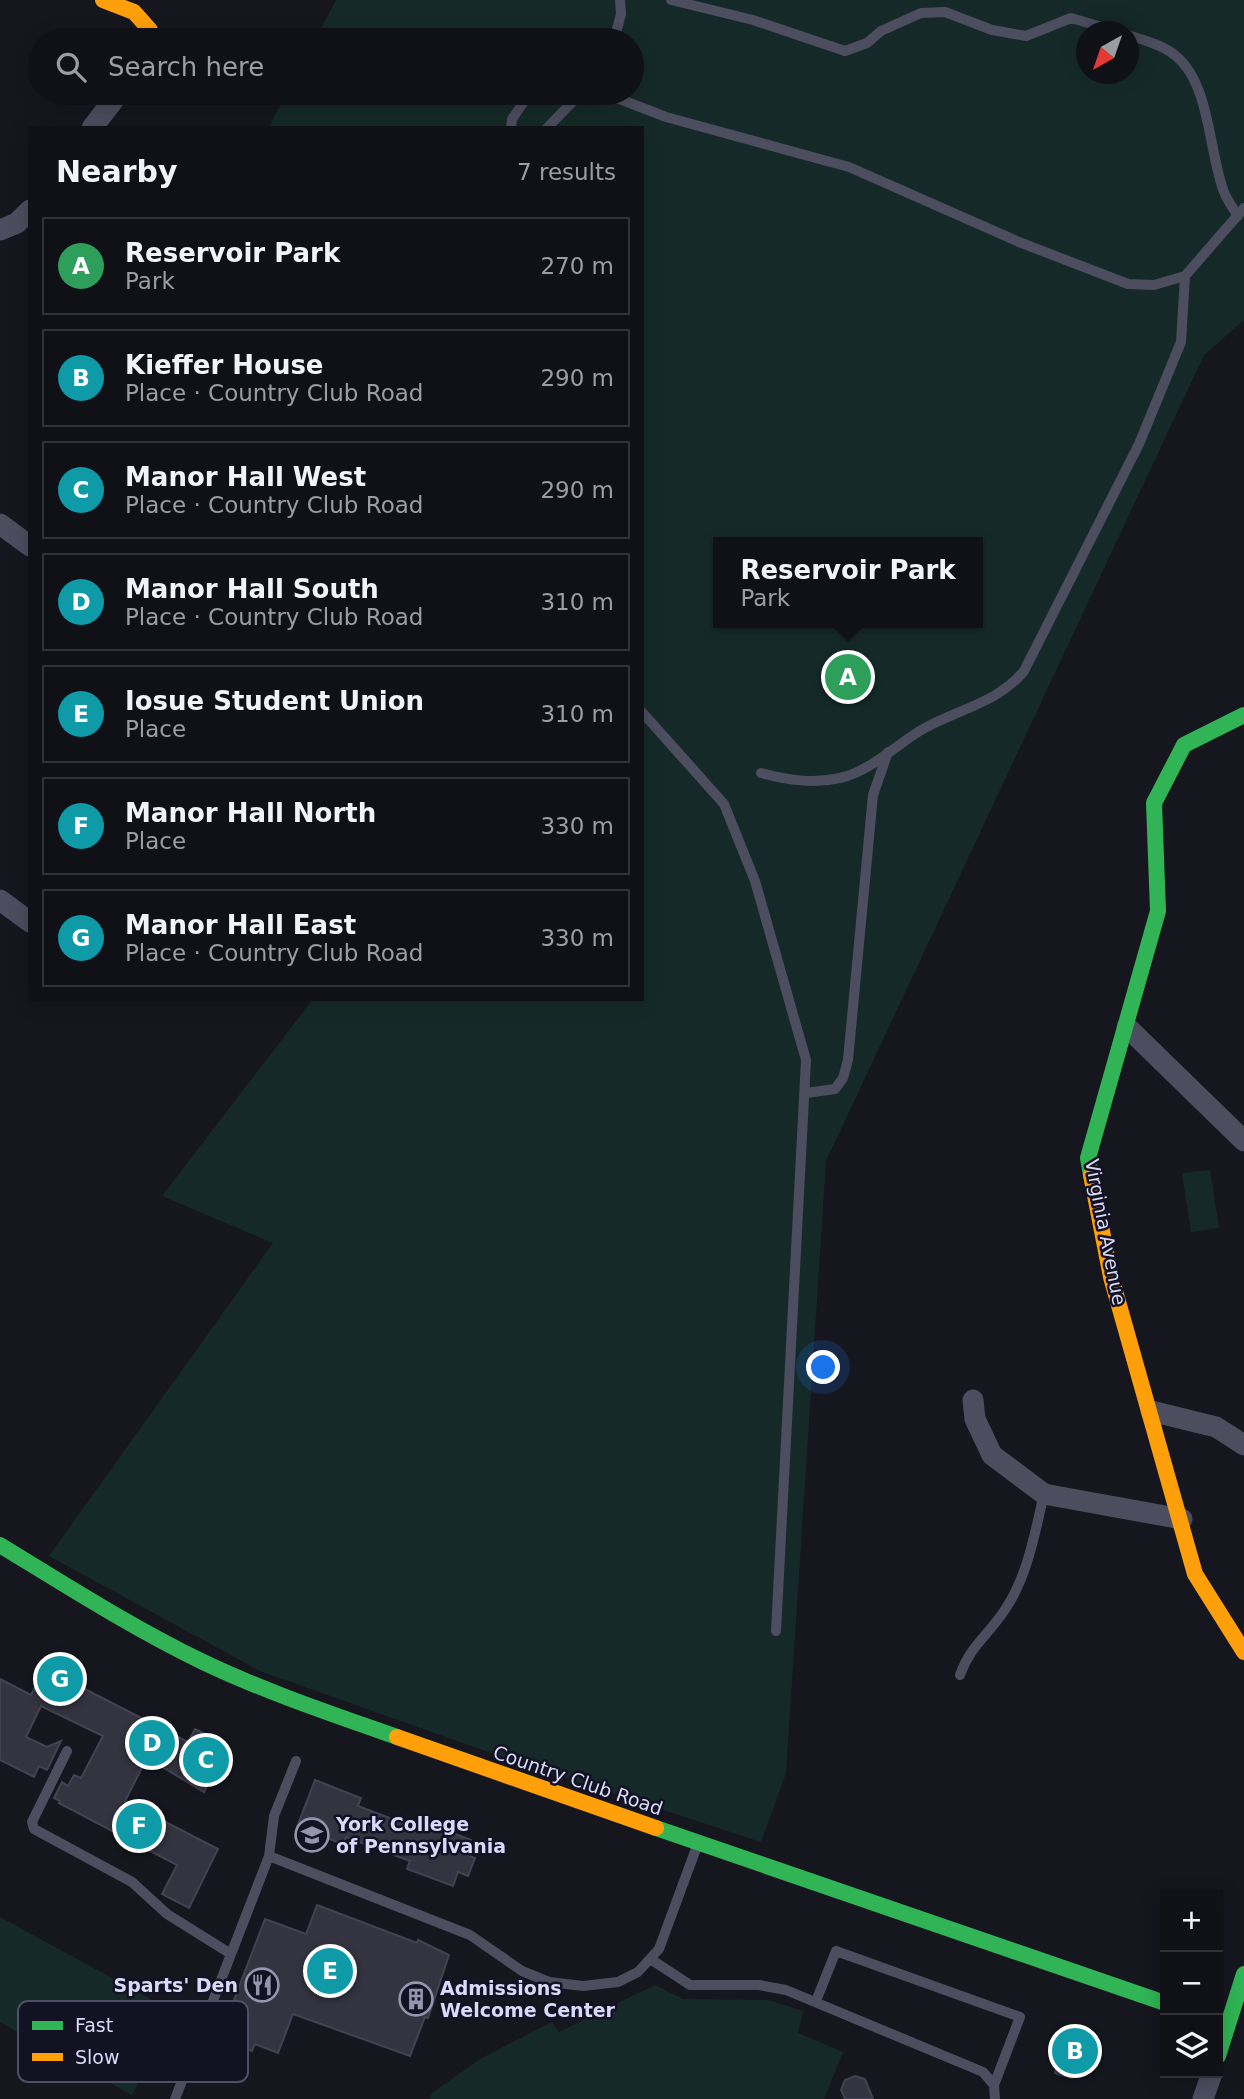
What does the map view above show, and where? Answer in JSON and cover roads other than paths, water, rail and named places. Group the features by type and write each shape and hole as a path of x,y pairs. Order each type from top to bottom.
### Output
{"main road":[{"path":"103,0 135,12 148,28"},
{"name":"Virginia Avenue","path":"1244,715 1184,745 1154,803 1158,911 1088,1158 1111,1277 1182,1519 1195,1574 1244,1652"},
{"name":"Country Club Road","path":"0,1545 125,1621 203,1662 291,1700 1160,2001"},
{"path":"1223,2043 1244,1974"}],"street":[{"path":"94,126 110,105"},
{"path":"0,230 17,223 28,212"},
{"path":"0,524 28,545"},
{"path":"0,900 28,921"},
{"path":"1127,1027 1244,1141"},
{"path":"972,1399 975,1419 992,1455 1044,1494 1182,1519"},
{"path":"1151,1411 1216,1427 1244,1445"},
{"path":"1203,2099 1210,2078"}],"lane":[{"path":"617,28 621,14 620,0"},
{"path":"671,0 753,20 845,51 867,43 881,31 921,13 945,12 992,30 1026,36 1072,18 1082,21"},
{"path":"635,105 666,117 849,166 1019,242 1128,284 1154,285 1185,276 1241,212 1224,194 1200,95 1186,66 1176,55 1139,39"},
{"path":"511,126 512,119 522,105"},
{"path":"549,126 570,105"},
{"path":"761,772 790,780 842,778 869,765 926,727 994,697 1013,685 1024,671 1139,444 1181,342 1185,276"},
{"path":"644,714 724,804 755,881 806,1060 776,1630"},
{"path":"806,1093 835,1089 843,1078 848,1060 873,795 888,752"},
{"path":"960,1675 973,1646 1006,1610 1017,1588 1044,1494"},
{"path":"67,1751 32,1822 34,1829 132,1882 167,1914 231,1954"},
{"path":"213,2001 269,1856 274,1816 296,1760"},
{"path":"269,1856 470,1935 522,1971 545,1981 583,1986 627,1978 652,1960 659,1949 698,1843"},
{"path":"816,2001 836,1951 1020,2017 994,2085 995,2099"},
{"path":"652,1960 677,1979 690,1985 759,1985 816,2001 976,2069 994,2085"},
{"path":"175,2099 182,2082"}],"place":[{"name":"Reservoir Park","path":"848,677"},
{"name":"Manor Hall East","path":"60,1679"},
{"name":"Manor Hall South","path":"152,1743"},
{"name":"Manor Hall West","path":"206,1760"},
{"name":"Manor Hall North","path":"139,1826"},
{"name":"York College of Pennsylvania","path":"312,1835"},
{"name":"Iosue Student Union","path":"330,1971"},
{"name":"Sparts' Den","path":"262,1985"},
{"name":"Admissions Welcome Center","path":"416,1999"},
{"name":"Kieffer House","path":"1075,2051"}]}
